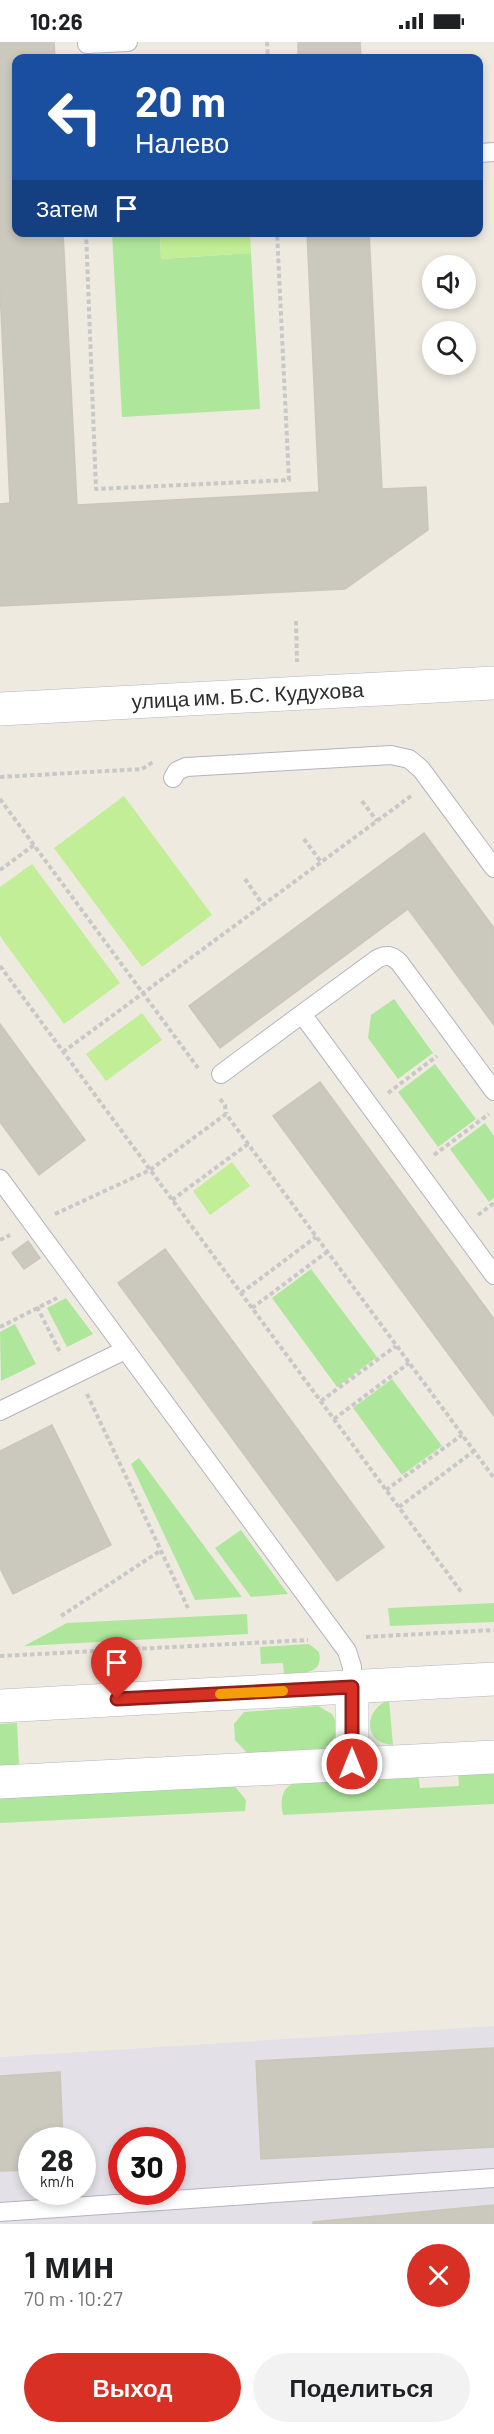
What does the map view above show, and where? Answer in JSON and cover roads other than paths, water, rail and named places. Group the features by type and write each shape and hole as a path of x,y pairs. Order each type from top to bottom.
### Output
{"street":[{"name":"улица им. Б.С. Кудухова","path":"0,709 494,683"},
{"path":"0,1706 494,1679"},
{"path":"352,1687 352,1764"},
{"path":"0,1782 494,1757"}],"lane":[{"path":"87,44 128,42"},
{"path":"173,778 177,771 186,767 391,755 409,759 422,769 494,867"},
{"path":"218,1082 302,1014 384,955 392,956 399,962 494,1091"},
{"path":"302,1014 494,1275"},
{"path":"0,1179 338,1639 351,1659 352,1687"},
{"path":"0,1412 125,1350"},
{"path":"0,2212 494,2178"}]}
